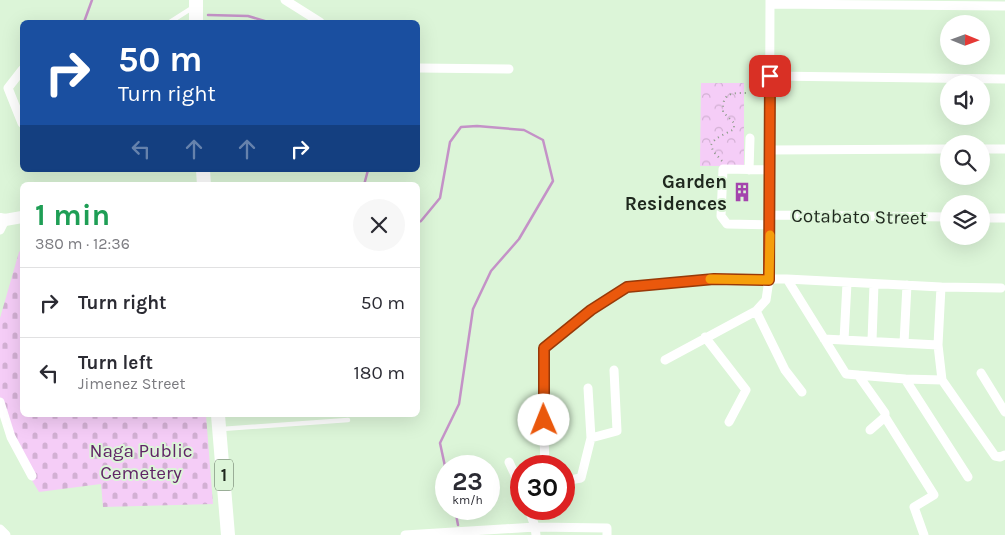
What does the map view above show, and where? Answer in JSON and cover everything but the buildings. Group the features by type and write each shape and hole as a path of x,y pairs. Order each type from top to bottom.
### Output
{"main road":[{"path":"196,3 196,20"},
{"name":"1","path":"219,422 228,535"}],"street":[{"path":"285,0 317,20"},
{"path":"665,360 756,311 766,300 769,280 770,225 770,2 1005,6"},
{"path":"420,68 509,69"},
{"path":"20,73 8,88 20,118"},
{"path":"770,76 1005,79"},
{"path":"750,138 750,170"},
{"path":"770,150 940,149"},
{"path":"990,149 1005,149"},
{"path":"770,170 723,169 721,216 727,224 770,225"},
{"name":"Cotabato Street","path":"770,215 940,217"},
{"path":"2,223 20,218"},
{"path":"990,218 1005,218"},
{"path":"545,455 544,348 591,310 627,287 714,279 787,279 941,287 1001,288"},
{"path":"787,279 846,374 942,380"},
{"path":"844,340 847,283"},
{"path":"872,341 874,284"},
{"path":"904,343 907,285"},
{"path":"941,287 938,345 942,380 995,456 1003,456"},
{"path":"756,311 785,370 802,392"},
{"path":"705,338 746,390 729,422"},
{"path":"824,339 938,345"},
{"path":"591,438 617,431 614,370"},
{"path":"980,373 1005,412"},
{"path":"858,376 884,412 885,417 934,494 914,506 924,535"},
{"path":"904,379 968,477"},
{"path":"575,479 581,478 591,438 588,388"},
{"path":"0,402 11,437 32,476"},
{"path":"870,430 885,417"},
{"path":"405,535 607,528 607,535"},
{"path":"0,529 6,535"}],"lane":[{"path":"173,20 196,3"},
{"path":"219,422 348,420"}],"path":[{"path":"728,169 713,151 711,145 718,137 734,129 734,123 723,112 722,102 725,96 733,93 746,93"}],"green space":[{"path":"701,83 744,83 744,166 700,166"},
{"name":"Naga Public Cemetery","path":"19,252 20,417 206,417 213,504 103,507 101,484 39,492 11,446 0,396 0,318"}],"waterway":[{"path":"85,20 92,0"},
{"path":"208,15 248,16 261,20"},
{"path":"420,221 440,198 450,142 461,127 477,126 524,130 543,140 553,181 519,239 491,271 473,309 459,404 440,443 443,455"},
{"path":"365,182 367,172"},
{"path":"457,520 458,525"}],"slow traffic":[{"path":"710,279 769,280 770,235"}],"place":[{"name":"Garden Residences","path":"742,192"}],"route":[{"path":"544,420 544,348 591,310 627,287 714,279 769,280 770,76"}]}
